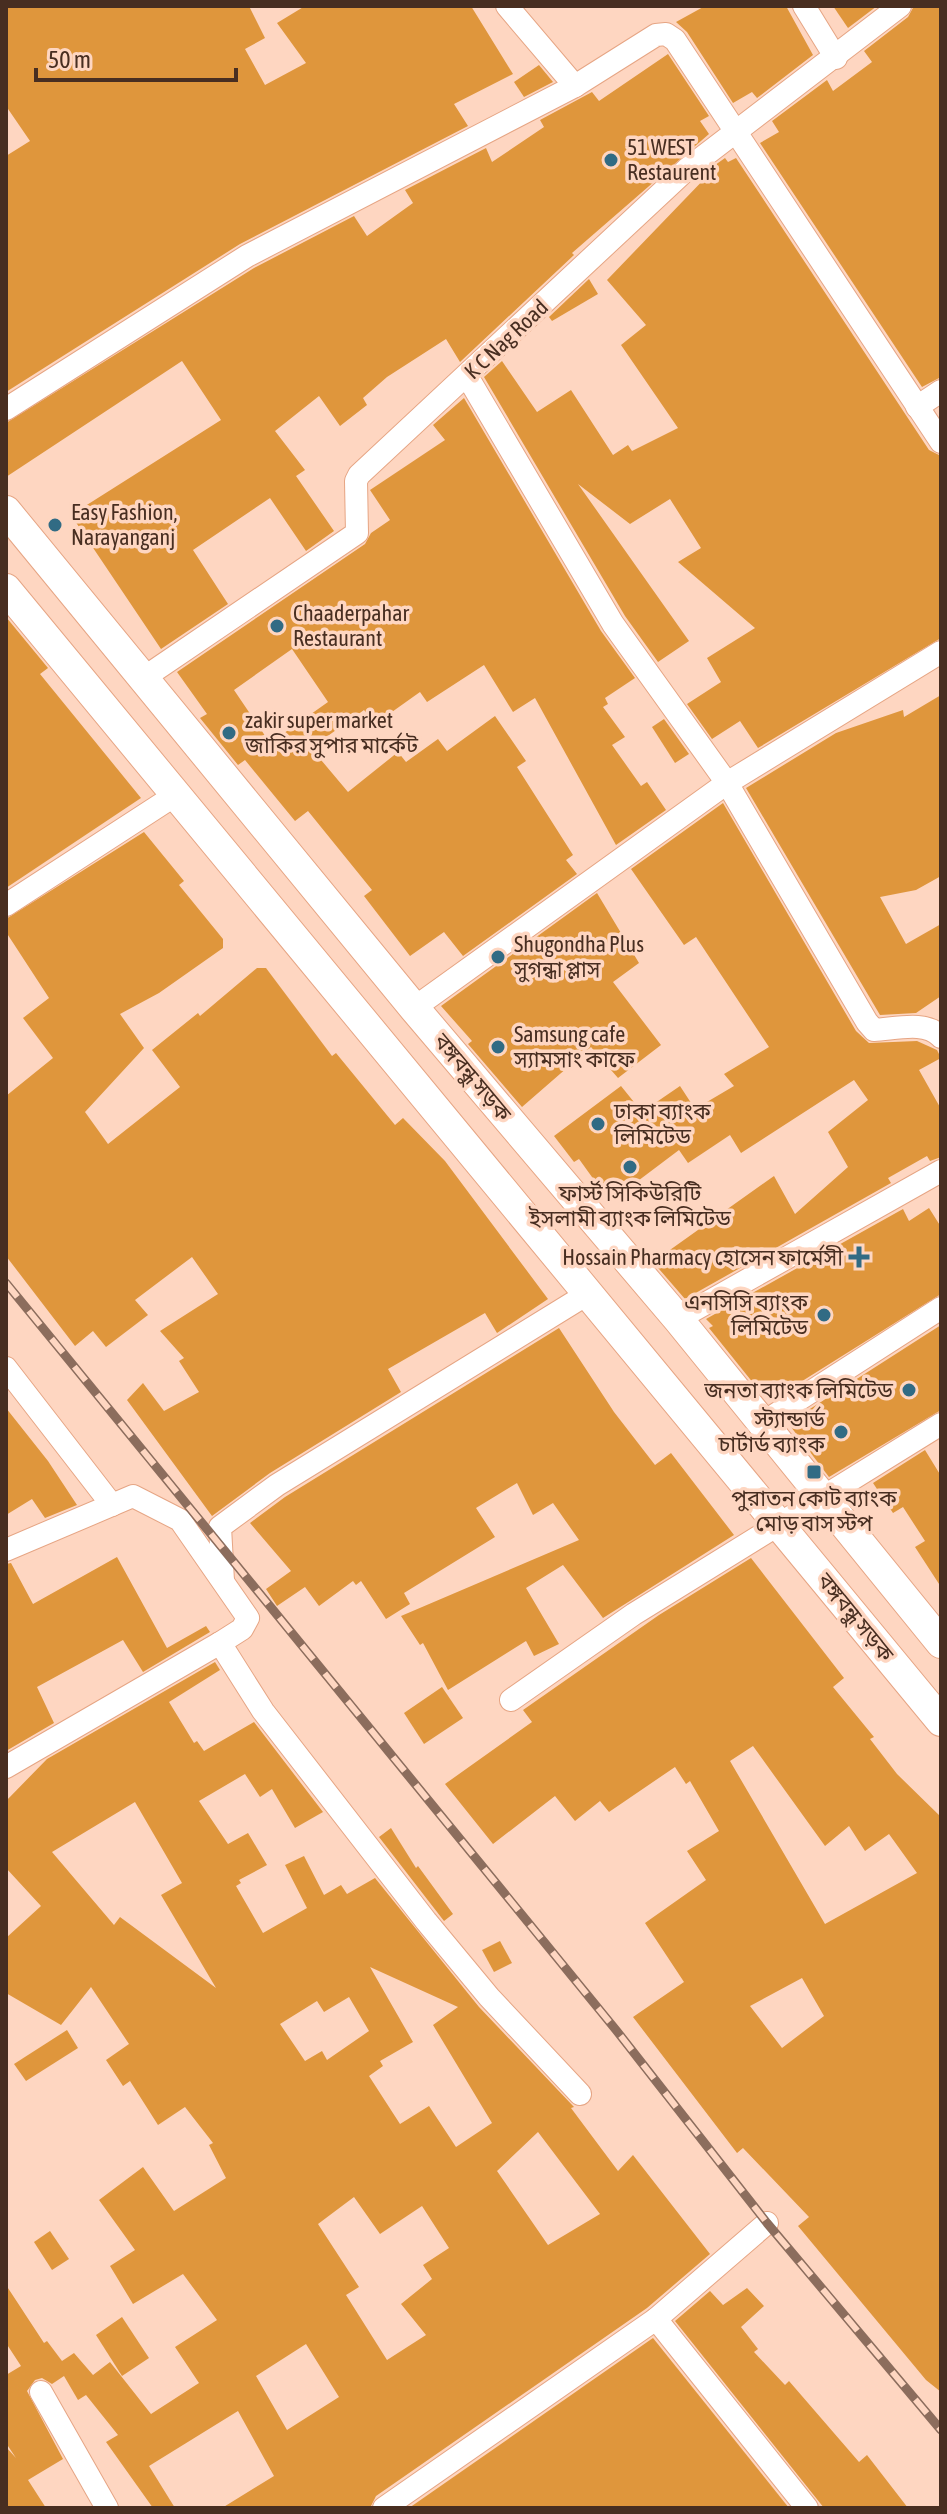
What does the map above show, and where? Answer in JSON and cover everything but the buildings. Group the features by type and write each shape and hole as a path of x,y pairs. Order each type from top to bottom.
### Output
{"main road":[{"name":"বঙ্গবন্ধু সড়ক","path":"6,511 414,1008 764,1422 941,1643"},
{"name":"বঙ্গবন্ধু সড়ক","path":"6,589 941,1721"}],"street":[{"path":"507,6 575,86"},
{"path":"804,6 836,58"},
{"name":"K C Nag Road","path":"145,677 357,533 356,481 359,475 687,169 836,58 900,6"},
{"path":"6,409 247,256 575,86 656,35 666,34 675,40 941,442"},
{"path":"467,376 613,624 727,783 874,1030 922,1027 935,1030 941,1037"},
{"path":"917,407 941,391"},
{"path":"414,1008 727,783 941,652"},
{"path":"6,905 177,794"},
{"path":"678,1319 941,1171"},
{"path":"223,1582 220,1527 277,1485 589,1293"},
{"path":"764,1422 941,1308"},
{"path":"6,1368 112,1505"},
{"path":"511,1700 634,1614 941,1424"},
{"path":"6,1550 133,1496 180,1520 248,1618 242,1629 220,1643 6,1767"},
{"path":"220,1643 263,1711 426,1921 489,1997 580,2094"},
{"path":"384,2508 656,2319 767,2223"},
{"path":"656,2319 807,2508"},
{"path":"41,2392 107,2508"}],"railway":[{"path":"6,1283 616,2030 767,2223 941,2430"}],"place":[{"name":"51 WEST Restaurent","path":"611,160"},
{"name":"Easy Fashion, Narayanganj","path":"55,525"},
{"name":"Chaaderpahar Restaurant","path":"277,626"},
{"name":"zakir super market জাকির সুপার মার্কেট","path":"229,733"},
{"name":"Shugondha Plus সুগন্ধা প্লাস","path":"498,957"},
{"name":"Samsung cafe স্যামসাং কাফে","path":"498,1047"},
{"name":"ঢাকা ব্যাংক লিমিটেড","path":"598,1124"},
{"name":"ফার্স্ট সিকিউরিটি ইসলামী ব্যাংক লিমিটেড","path":"630,1167"},
{"name":"Hossain Pharmacy হোসেন ফার্মেসী","path":"859,1257"},
{"name":"এনসিসি ব্যাংক লিমিটেড","path":"824,1315"},
{"name":"জনতা ব্যাংক লিমিটেড","path":"909,1390"},
{"name":"স্ট্যান্ডার্ড চার্টার্ড ব্যাংক","path":"841,1432"},
{"name":"পুরাতন কোট ব্যাংক মোড় বাস স্টপ","path":"814,1472"}]}
